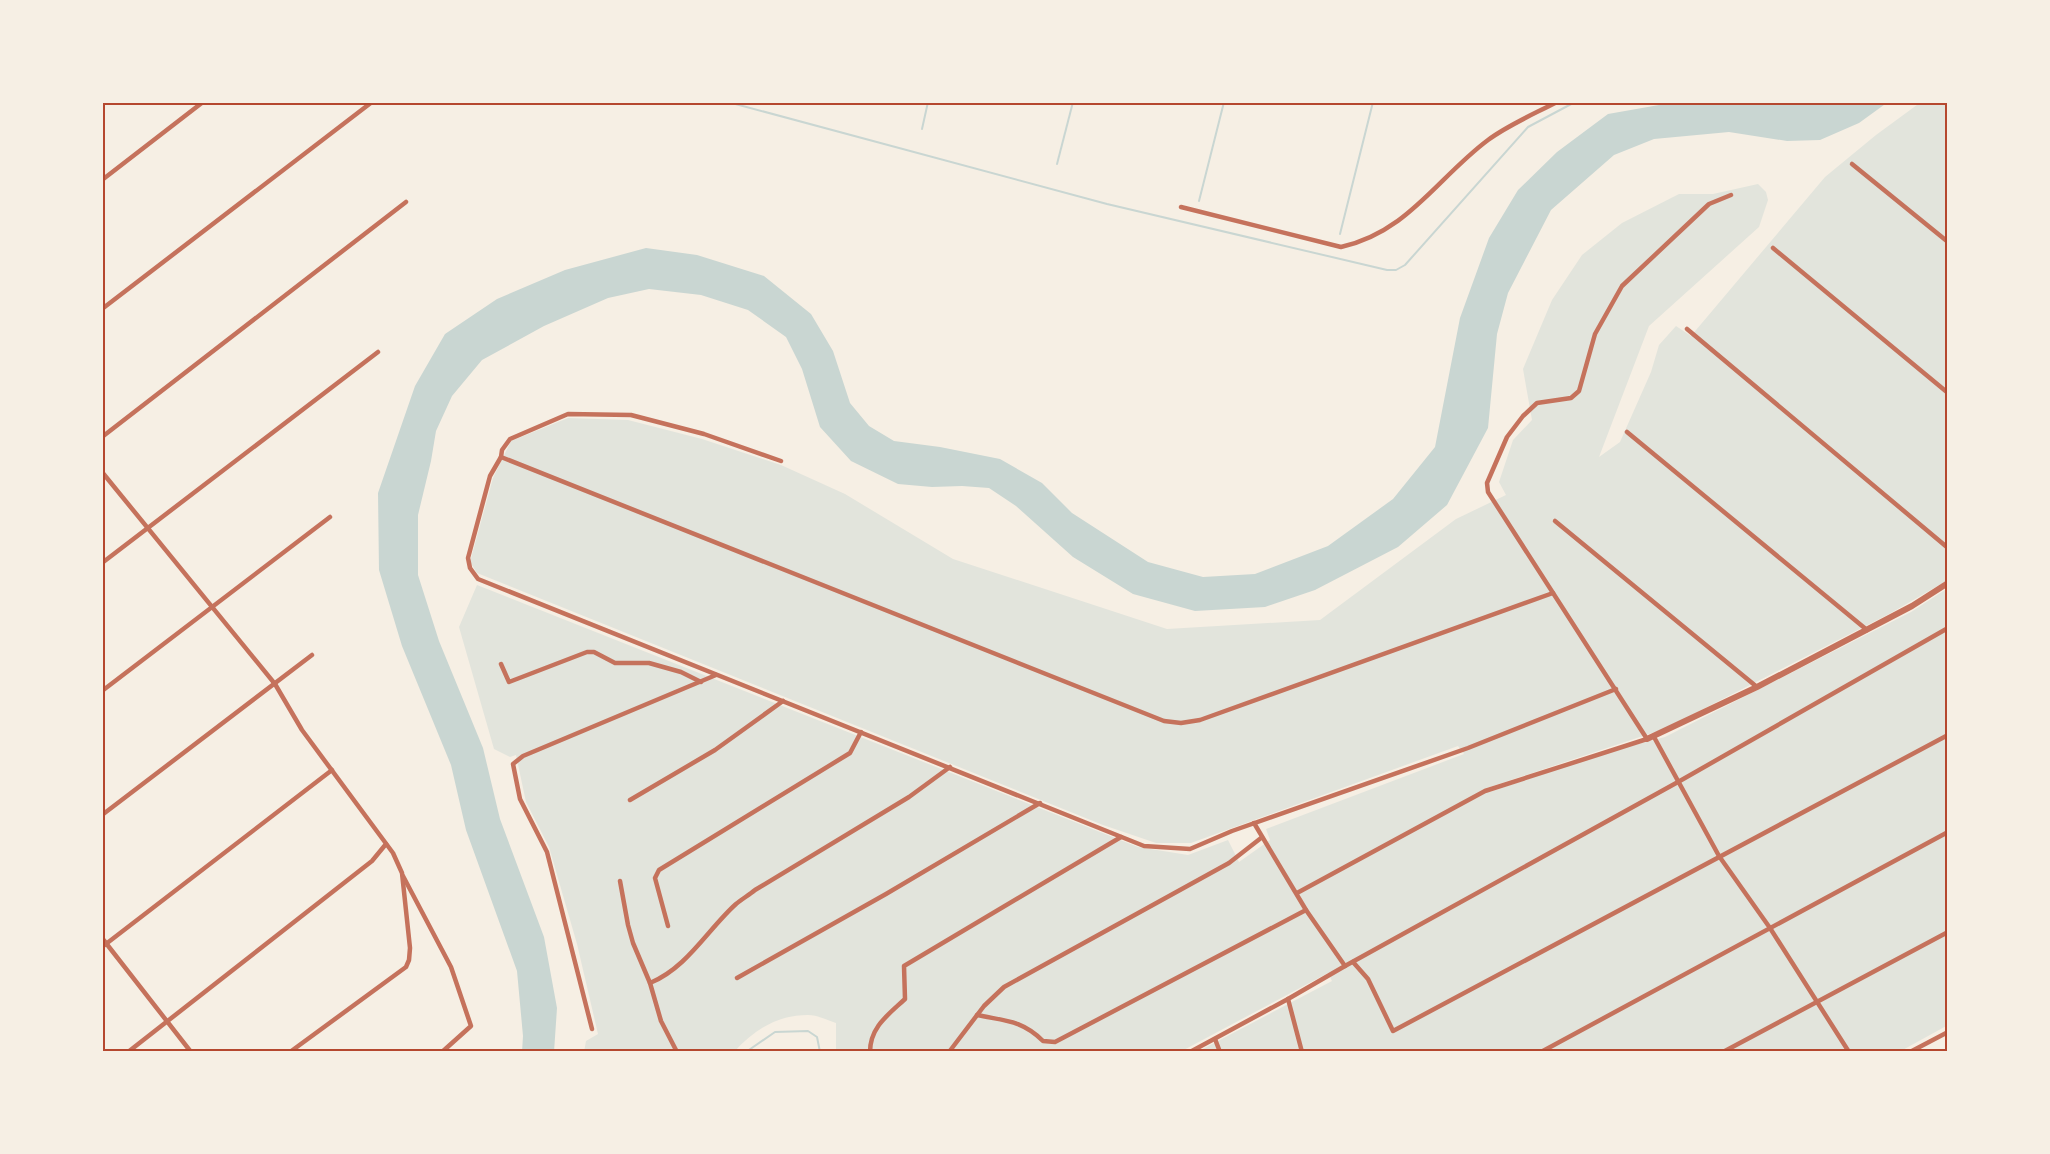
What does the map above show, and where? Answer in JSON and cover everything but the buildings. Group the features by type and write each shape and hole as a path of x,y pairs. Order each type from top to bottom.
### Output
{"street":[{"path":"102,180 203,102"},
{"path":"102,309 372,102"},
{"path":"1181,207 1341,247 1359,243 1384,231 1405,216 1488,140 1557,102"},
{"path":"1852,164 1948,242"},
{"path":"1731,195 1709,204 1622,286 1595,334 1579,391 1571,398 1537,403 1524,416 1507,437 1487,483 1488,492 1616,689 1651,738 1719,856 1770,928 1849,1052"},
{"path":"102,437 406,202"},
{"path":"1773,248 1948,393"},
{"path":"1687,329 1948,548"},
{"path":"102,563 378,352"},
{"path":"782,461 704,434 630,415 568,414 510,439 502,450 501,457 490,476 468,558 470,568 478,579 1144,846 1190,849 1254,823 1468,748 1616,689"},
{"path":"1627,432 1868,630"},
{"path":"501,457 1164,721 1181,723 1200,720 1553,593"},
{"path":"102,472 275,684 302,730 398,863 452,966 471,1026 442,1052"},
{"path":"102,691 330,517"},
{"path":"1555,521 1757,687"},
{"path":"1297,893 1485,791 1651,738 1868,630 1948,583"},
{"path":"1190,1052 1678,782 1948,627"},
{"path":"501,664 509,682 587,652 594,652 615,663 649,663 681,672 701,682"},
{"path":"102,815 312,655"},
{"path":"592,1029 547,852 520,799 513,764 523,756 716,675"},
{"path":"630,800 715,750 783,701"},
{"path":"668,926 655,878 659,870 850,753 861,732"},
{"path":"1353,962 1368,979 1393,1031 1948,735"},
{"path":"650,983 661,979 692,952 736,905 755,890 909,797 950,767"},
{"path":"104,946 332,770"},
{"path":"737,978 1040,803"},
{"path":"1254,823 1306,910 1345,966"},
{"path":"1541,1052 1948,832"},
{"path":"870,1052 870,1044 877,1024 905,999 904,966 1121,837"},
{"path":"949,1052 977,1015 1004,987 1229,863 1261,838"},
{"path":"128,1052 372,861 386,844"},
{"path":"290,1052 406,967 410,948 402,873"},
{"path":"620,881 628,925 650,983 661,1021 677,1052"},
{"path":"977,1015 1023,1025 1031,1029 1043,1041 1055,1042 1306,910"},
{"path":"1723,1052 1948,932"},
{"path":"102,938 104,946 168,1021 191,1052"},
{"path":"1288,999 1302,1052"},
{"path":"1910,1052 1948,1032"},
{"path":"1215,1039 1220,1052"}],"shaded area":[{"path":"1676,102 1888,102 1859,123 1820,140 1787,141 1729,132 1654,139 1614,155 1551,210 1508,293 1497,334 1488,428 1447,505 1398,547 1315,590 1265,607 1195,611 1133,594 1073,557 1016,506 989,488 898,484 851,461 820,427 802,369 786,337 748,310 701,295 649,289 608,298 544,326 482,360 452,396 436,431 418,515 418,575 439,641 483,748 500,819 544,937 557,1008 554,1052 522,1052 523,1036 517,971 466,830 451,765 402,646 379,570 378,493 415,386 445,334 497,299 565,270 646,248 697,255 764,276 811,314 833,351 850,403 869,426 894,441 1000,459 1042,483 1072,513 1148,562 1203,577 1255,574 1328,546 1393,499 1435,447 1460,318 1489,238 1518,190 1557,152 1608,114"},
{"path":"1921,102 1948,102 1948,580 1889,614 1664,729 1487,788 1490,792 1608,752 1665,737 1911,612 1948,588 1948,1025 1899,1052 1197,1052 1332,981 1328,973 1180,1052 836,1052 836,1023 808,1015 786,1018 767,1025 734,1052 584,1052 586,1041 598,1034 577,944 549,847 526,802 516,755 510,757 494,749 459,627 477,585 1138,847 1188,855 1228,840 1239,862 1270,840 1266,829 1464,754 1458,746 1191,843 1156,843 1103,825 477,573 470,562 493,478 511,441 568,418 628,420 702,439 781,465 845,494 953,559 1167,629 1320,620 1456,519 1506,495 1499,482 1513,440 1532,420 1523,369 1552,300 1582,255 1622,223 1679,194 1713,194 1758,184 1766,192 1768,200 1759,227 1649,326 1599,457 1620,442 1651,372 1659,345 1676,326 1691,336 1825,177"}],"waterway":[{"path":"728,102 1107,204 1387,270 1396,270 1405,265 1528,127 1575,102"},
{"path":"922,129 928,102"},
{"path":"1057,164 1073,102"},
{"path":"1199,201 1224,102"},
{"path":"1340,234 1373,102"},
{"path":"746,1052 775,1032 808,1031 817,1037 820,1052"}]}
